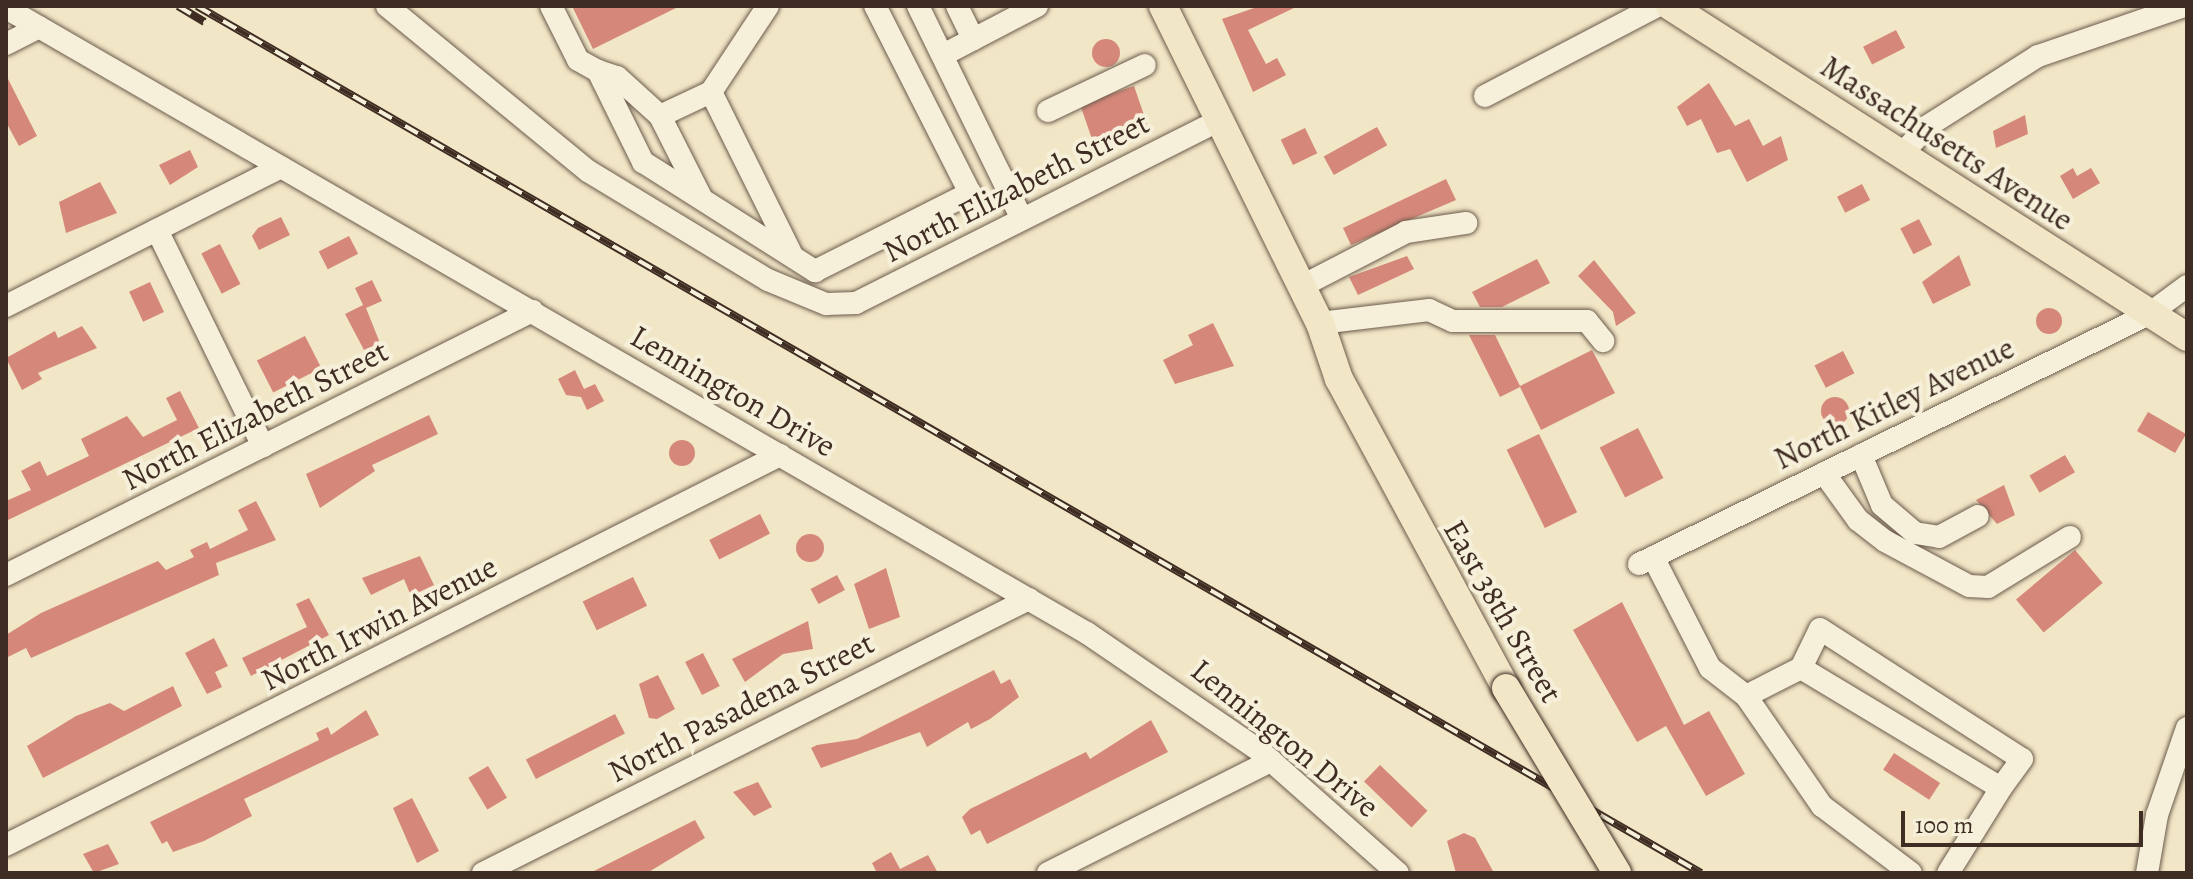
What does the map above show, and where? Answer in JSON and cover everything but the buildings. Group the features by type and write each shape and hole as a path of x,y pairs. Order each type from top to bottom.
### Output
{"main road":[{"name":"Massachusetts Avenue","path":"1670,6 2187,337"},
{"name":"East 38th Street","path":"1165,8 1204,128 1325,371 1339,379"},
{"name":"East 38th Street","path":"1165,8 1320,323 1339,379 1506,688 1617,873"}],"street":[{"name":"North Elizabeth Street","path":"387,6 588,171 768,280 826,304 856,303 1204,128"},
{"path":"551,6 578,60 617,77 660,116 702,199"},
{"path":"660,116 711,92 768,6"},
{"path":"598,71 643,162 815,271 970,193 875,6"},
{"path":"957,6 973,39"},
{"path":"943,55 1037,6"},
{"path":"1485,96 1657,6"},
{"path":"1902,154 1926,127 2038,56 2184,6"},
{"name":"Lennington Drive","path":"6,8 1029,599 1150,673 1271,761 1398,873"},
{"path":"925,8 943,55 1022,219"},
{"path":"6,44 39,27"},
{"path":"1048,111 1145,65"},
{"path":"711,92 793,256"},
{"path":"6,306 281,167"},
{"path":"1302,286 1406,232 1466,223"},
{"path":"157,230 263,446"},
{"name":"North Kitley Avenue","path":"1746,696 1710,668 1646,561 2149,314 2180,289"},
{"path":"1320,323 1429,310 1453,321 1587,321 1603,341"},
{"name":"North Elizabeth Street","path":"6,575 532,311"},
{"name":"North Irwin Avenue","path":"6,845 780,455"},
{"path":"1861,455 1882,505 1915,533 1939,537 1978,516"},
{"path":"1824,473 1858,520 1885,541 1969,586 1988,587 2070,537"},
{"name":"North Pasadena Street","path":"483,873 1029,599"},
{"path":"1911,873 1822,806 1746,696 1801,668 1820,629 2022,759 1948,873"},
{"path":"1801,668 2001,788"},
{"path":"2147,873 2157,815 2187,728"},
{"path":"1048,873 1271,761"}],"railway":[{"path":"178,6 205,22"},
{"path":"197,6 1701,873"}]}
